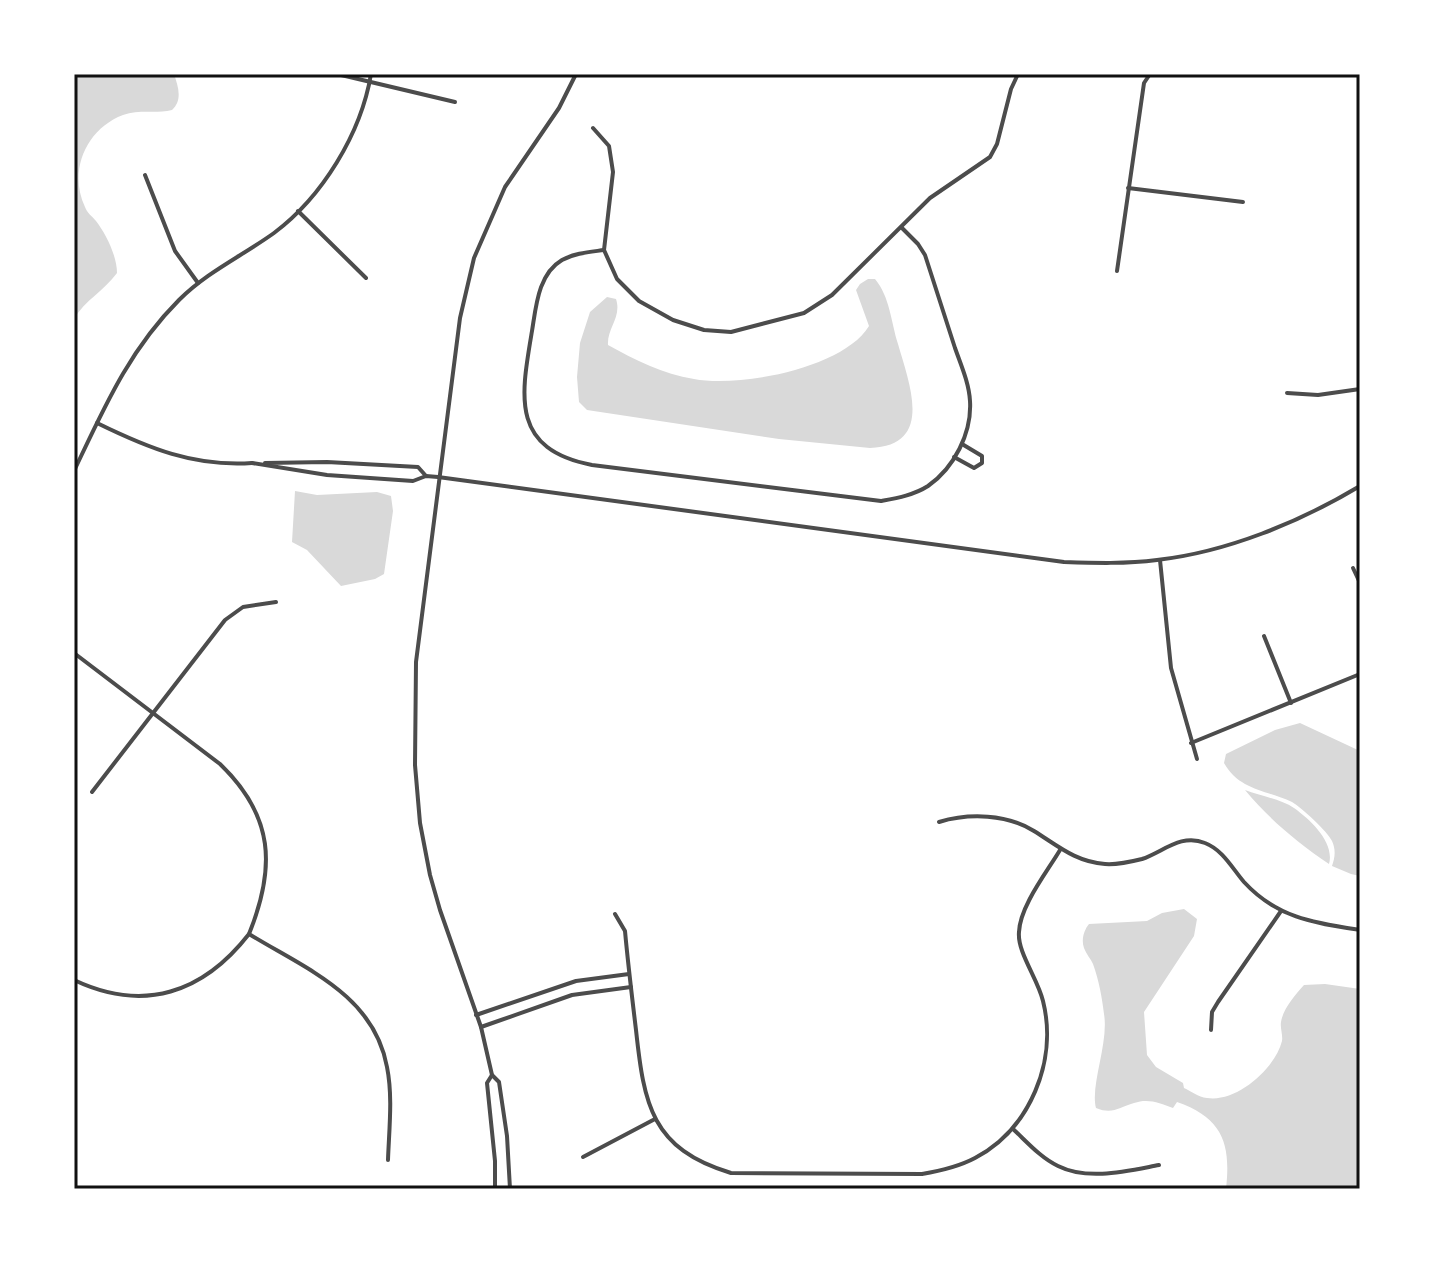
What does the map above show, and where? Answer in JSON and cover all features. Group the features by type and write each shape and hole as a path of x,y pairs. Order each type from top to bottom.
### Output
{"street":[{"path":"337,74 455,102"},
{"path":"74,471 124,367 149,332 198,283 274,232 320,186 349,140 371,74"},
{"path":"510,1189 504,1104 499,1082 492,1075 481,1027 430,875 420,823 415,765 416,662 460,318 474,258 505,187 559,108 576,74"},
{"path":"593,128 609,146 613,172 604,250 617,279 639,301 673,320 704,330 731,332 804,313 832,295 930,198 990,157 997,144 1018,74"},
{"path":"1117,271 1144,83 1150,74"},
{"path":"145,175 175,251 198,283"},
{"path":"1128,188 1243,202"},
{"path":"298,211 366,278"},
{"path":"604,250 561,260 547,274 538,293 523,387 524,410 533,431 566,460 881,501 927,487 954,457 962,444 970,400 925,255 902,228"},
{"path":"1287,393 1336,394 1360,389"},
{"path":"97,423 141,445 180,458 223,465 339,462 418,467 426,476"},
{"path":"954,457 974,468 982,463 982,456 962,444"},
{"path":"339,462 339,475"},
{"path":"252,463 413,481 426,476 438,477 1064,562 1111,564 1160,560 1237,542 1327,506 1360,486"},
{"path":"1160,560 1171,668 1197,759"},
{"path":"1353,568 1360,583"},
{"path":"92,792 231,614 249,605 276,602"},
{"path":"1264,636 1291,703"},
{"path":"74,653 238,781 259,818 266,842 267,873 262,903 249,934 219,967 183,988 159,995 126,995 93,989 74,980"},
{"path":"1191,743 1360,674"},
{"path":"939,822 960,816 999,818 1033,830 1077,858 1106,864 1144,858 1169,844 1186,840 1205,843 1229,862 1257,894 1281,911 1318,923 1360,930"},
{"path":"615,914 625,931 646,1100 655,1119 689,1156 706,1166 731,1173 922,1174 950,1169 975,1158 1013,1129 1031,1104 1047,1051 1048,1024 1035,974 1023,954 1018,934 1022,915 1060,850"},
{"path":"1211,1030 1212,1012 1281,911"},
{"path":"249,934 336,987 358,1006 373,1027 387,1068 388,1160"},
{"path":"476,1015 576,981 629,974"},
{"path":"481,1027 572,995 631,987"},
{"path":"492,1075 487,1083 495,1189"},
{"path":"583,1157 655,1119"},
{"path":"1013,1129 1043,1157 1071,1171 1100,1174 1159,1165"}],"shaded area":[{"path":"74,74 174,74 179,93 178,102 172,110 129,113 110,121 90,141 84,153 80,166 80,193 86,209 100,226 110,246 117,273 74,319"},
{"path":"868,279 875,279 887,302 911,394 910,424 903,436 890,445 870,448 779,439 587,410 579,402 577,377 580,343 590,312 607,297 616,299 617,305 608,345 671,374 713,381 737,380 789,372 815,364 856,341 869,326 856,290"},
{"path":"295,491 317,495 377,492 391,496 393,511 384,574 341,586 307,550 292,542"},
{"path":"1300,723 1360,751 1360,876 1332,866 1335,854 1332,841 1301,809 1292,802 1245,784 1224,763 1226,754 1275,730"},
{"path":"1245,790 1289,805 1307,819 1325,840 1329,864 1284,830"},
{"path":"1184,909 1197,919 1194,936 1144,1012 1147,1055 1156,1067 1198,1095 1218,1098 1230,1095 1253,1082 1278,1052 1284,1012 1304,985 1325,984 1360,989 1360,1189 1226,1189 1227,1159 1221,1135 1205,1116 1193,1108 1177,1102 1173,1108 1144,1101 1112,1111 1096,1108 1095,1088 1105,1025 1097,977 1083,945 1086,929 1089,924 1147,921 1162,913"}]}
